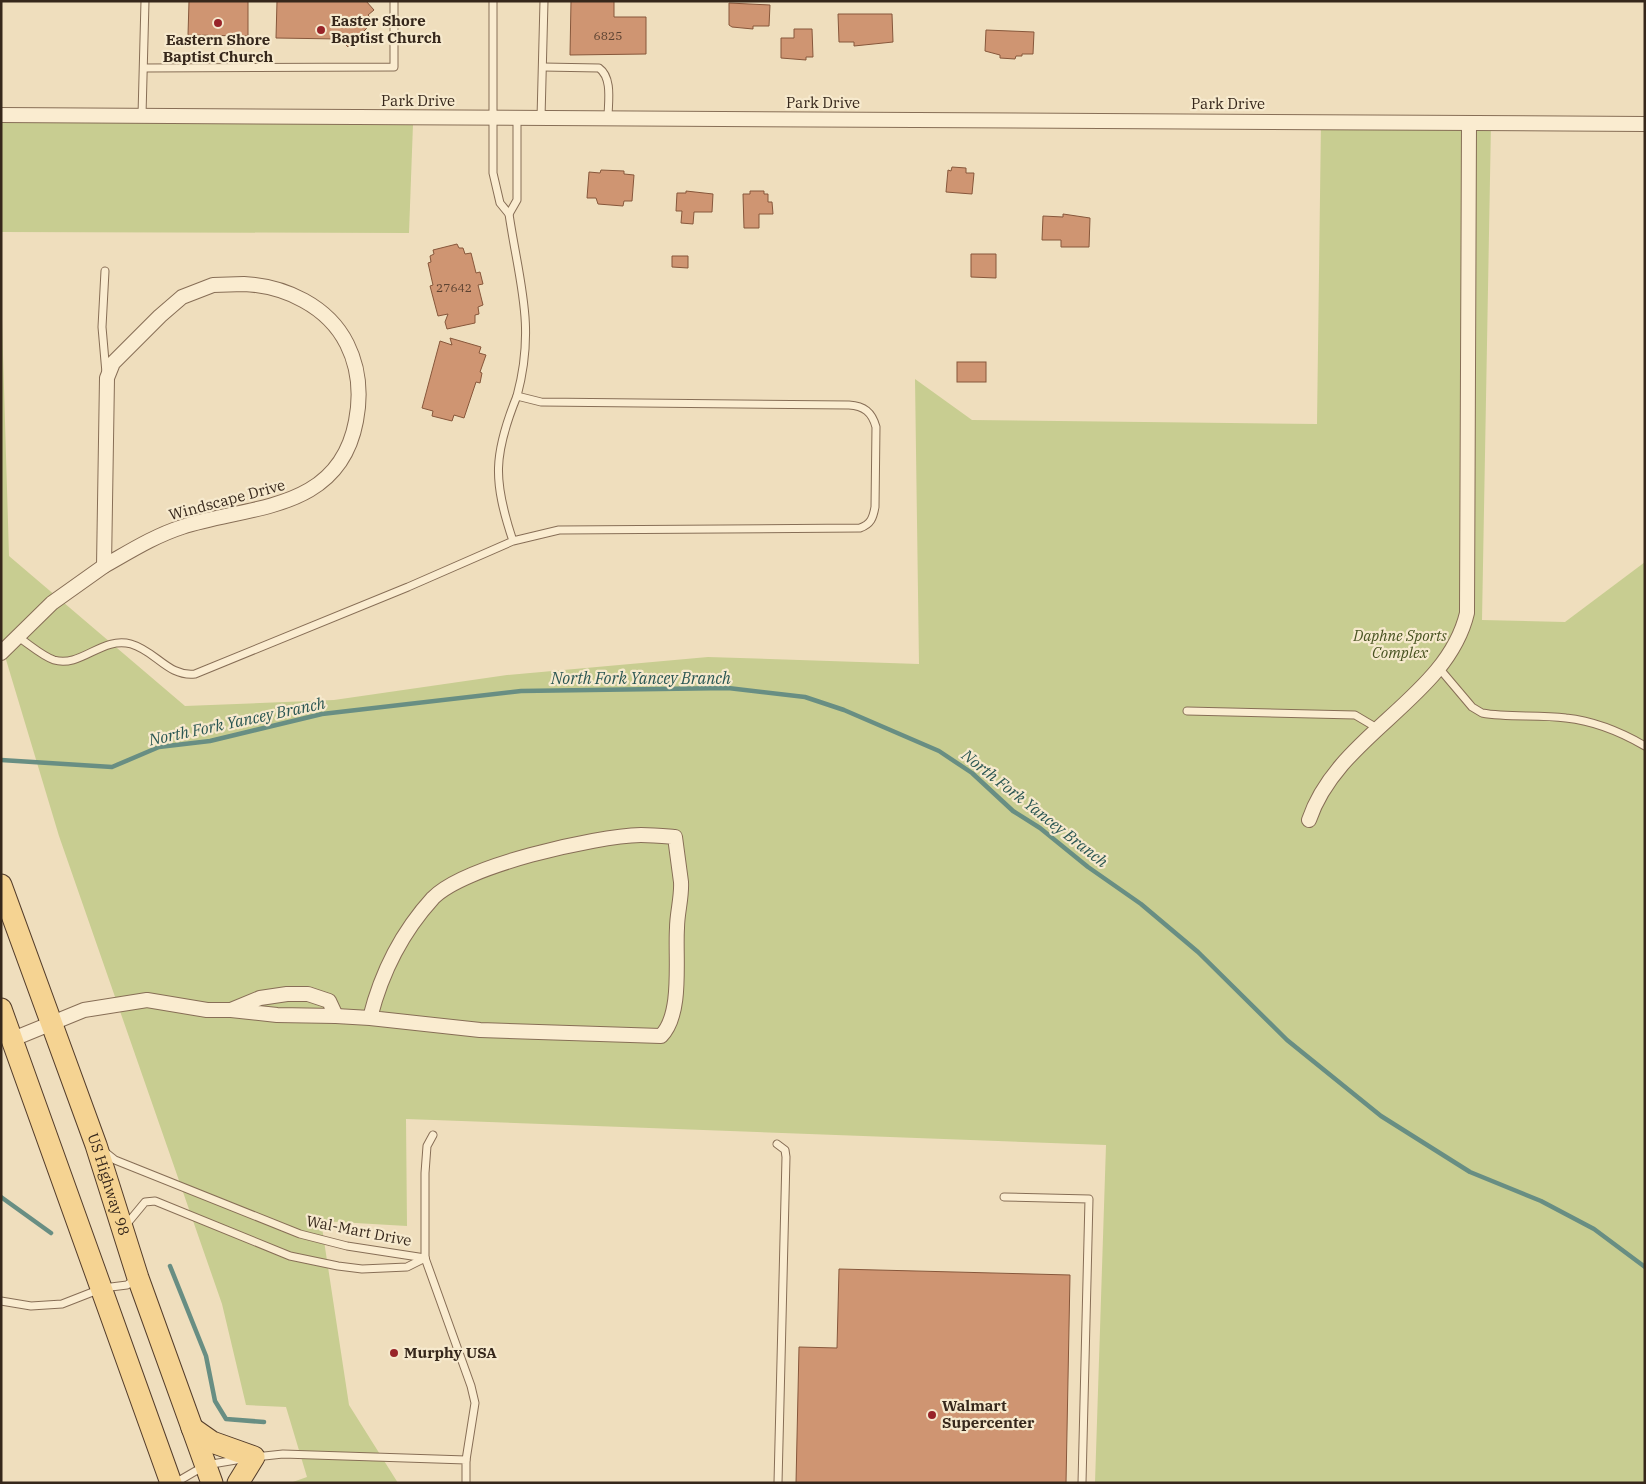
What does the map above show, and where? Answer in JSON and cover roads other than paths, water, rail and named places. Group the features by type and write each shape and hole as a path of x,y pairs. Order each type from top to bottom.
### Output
{"main road":[{"name":"US Highway 98","path":"1,886 96,1145 138,1278 209,1474"},
{"path":"1,1009 173,1483"},
{"path":"192,1428 212,1442 254,1457 238,1483"}],"street":[{"name":"Park Drive","path":"1,116 142,115 1645,124"},
{"path":"1309,820 1316,799 1328,780 1353,750 1451,653 1462,632 1467,613 1469,123"},
{"name":"Windscape Drive","path":"1,653 52,603 104,566 149,540 180,528 288,501 317,486 340,462 349,447 354,430 359,396 355,361 340,331 329,319 290,293 260,285 213,285 182,297 113,363 107,378 104,566"},
{"path":"13,1039 84,1010 148,1000 206,1010 232,1010 277,1015 370,1018 480,1030 661,1036 667,1030 671,1020 675,994 676,928 681,884 675,837 640,835 572,845 521,858 463,877 434,897 405,934 376,994 370,1018"},
{"path":"232,1010 260,998 287,994 308,994 329,1001 336,1016"}],"lane":[{"path":"142,115 145,1"},
{"path":"144,68 394,67 394,1"},
{"path":"493,1 494,183 500,203 509,214 526,317 525,355 517,396 505,427 497,466 499,498 513,541"},
{"path":"541,118 544,1"},
{"path":"543,67 599,68 604,72 608,80 608,118"},
{"path":"509,214 517,200 517,118"},
{"path":"105,271 102,327 107,378"},
{"path":"18,637 53,660 68,662 103,645 115,642 132,644 152,654 176,673 184,676 195,674 408,587 513,541 560,530 860,528 868,525 873,518 876,495 876,427 874,418 860,406 541,402 517,396"},
{"path":"1438,667 1472,707 1482,713 1566,718 1584,721 1626,736 1645,746"},
{"path":"1187,711 1355,715 1376,728"},
{"path":"433,1135 427,1146 425,1173 425,1258 476,1403 466,1460 466,1483"},
{"path":"777,1144 785,1150 786,1157 778,1483"},
{"name":"Wal-Mart Drive","path":"96,1145 115,1160 300,1234 348,1246 425,1258"},
{"path":"1004,1197 1089,1199 1082,1483"},
{"name":"Wal-Mart Drive","path":"122,1231 134,1213 145,1202 155,1201 290,1256 362,1269 407,1268 425,1258"},
{"path":"1,1301 31,1306 62,1304 103,1288 127,1285 138,1278"},
{"path":"173,1483 209,1474 254,1457 283,1454 466,1460"}],"waterway":[{"name":"North Fork Yancey Branch","path":"1,760 112,767 159,747 210,741 322,714 521,691 728,688 805,697 844,710 939,751 972,773 1013,811 1040,828 1088,867 1141,904 1198,952 1287,1040 1381,1116 1470,1172 1541,1201 1594,1229 1645,1267"},
{"path":"1,1197 51,1233"},
{"path":"170,1266 206,1356 215,1401 226,1419 264,1422"}],"place":[{"name":"Eastern Shore Baptist Church","path":"218,23"},
{"name":"Easter Shore Baptist Church","path":"321,30"},
{"name":"Murphy USA","path":"394,1353"},
{"name":"Walmart Supercenter","path":"932,1415"}],"park label":[{"name":"Daphne Sports Complex","path":"1400,644"}]}
